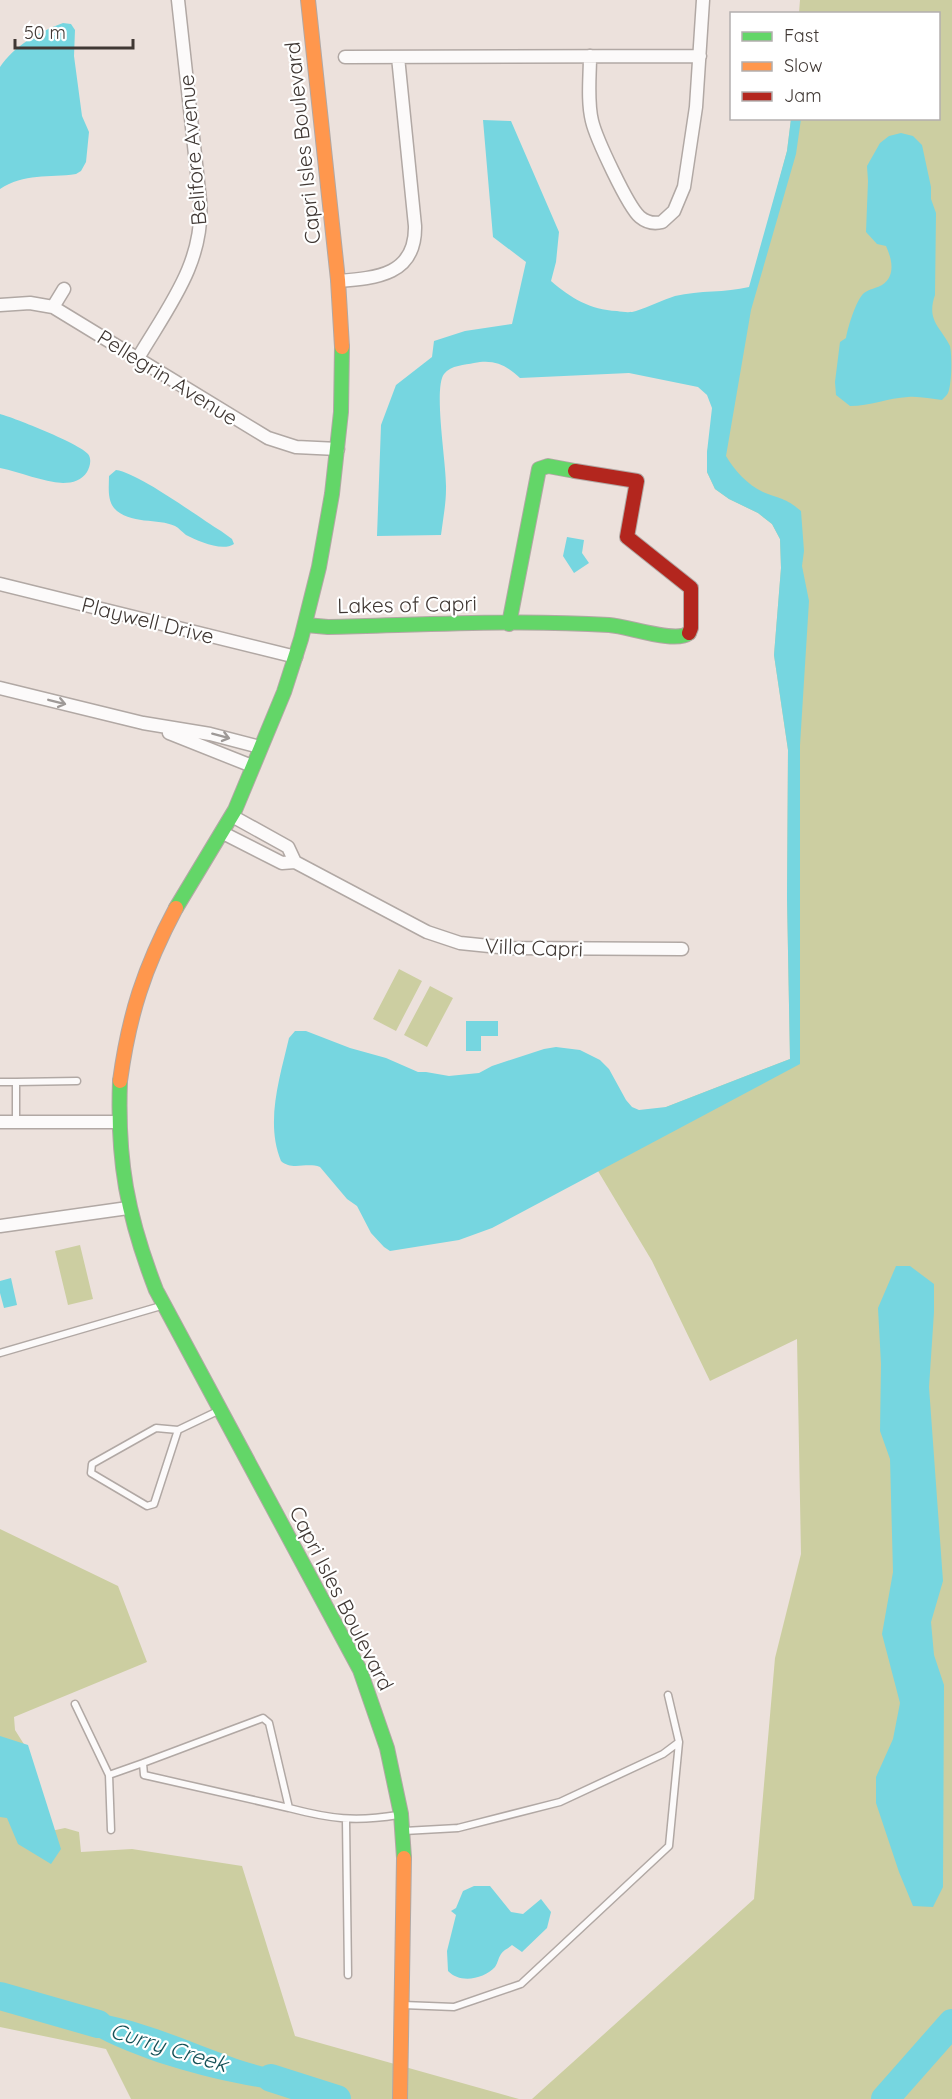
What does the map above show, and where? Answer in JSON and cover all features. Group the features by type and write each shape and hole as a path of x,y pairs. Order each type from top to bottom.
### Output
{"street":[{"name":"Belifore Avenue","path":"138,358 188,274 200,232 200,200 178,0"},
{"name":"Capri Isles Boulevard","path":"308,0 338,281 342,364 338,449 323,553 296,657 232,816 194,877 146,972 134,1010 121,1072 118,1122 119,1158 128,1208 143,1260 163,1305 360,1670 387,1748 401,1814 406,1886 400,2096"},
{"path":"590,56 590,109 595,130 631,207 640,218 657,223 666,220 679,203 684,187 696,107 703,0"},
{"path":"345,57 700,56"},
{"path":"338,281 364,279 387,273 407,259 413,249 415,226 398,57"},
{"path":"53,308 63,289"},
{"name":"Pellegrin Avenue","path":"0,305 30,303 53,308 268,438 296,447 338,449"},
{"name":"Lakes of Capri","path":"306,625 328,627 610,625 657,635 681,637 688,635 691,628 691,588 627,537 637,481 548,466 539,469 509,624"},
{"name":"Playwell Drive","path":"0,584 296,657"},
{"path":"0,688 143,723 210,734 260,747"},
{"path":"143,723 204,745 252,766"},
{"path":"223,833 280,862 295,862 288,847 232,816"},
{"name":"Villa Capri","path":"295,862 441,938 484,947 682,948"},
{"path":"0,1122 118,1122"},
{"path":"0,1226 128,1208"}],"lane":[{"path":"0,1082 77,1081"},
{"path":"16,1082 16,1122"},
{"path":"0,1353 163,1305"},
{"path":"178,1430 154,1504 147,1506 91,1473 92,1464 151,1429 178,1430 220,1410"},
{"path":"403,2006 454,2007 521,1984 669,1846 679,1742 668,1695"},
{"path":"75,1704 109,1775 111,1830"},
{"path":"109,1775 263,1718 268,1723 289,1808"},
{"path":"403,1832 458,1828 560,1802 663,1754 679,1742"},
{"path":"143,1763 144,1775 321,1816 357,1820 401,1814"},
{"path":"346,1820 348,1975"}],"green space":[{"path":"800,0 952,0 952,2099 532,2099 754,1899 775,1658 801,1554 797,1339 710,1381 652,1261 598,1171 666,1107 790,1059 787,897 788,750 774,655 781,568 780,539 772,524 758,513 729,499 715,489 707,472 707,452 787,151 791,120 940,120 940,12 799,12"},
{"path":"399,969 422,981 396,1031 373,1019"},
{"path":"430,986 453,998 427,1047 404,1035"},
{"path":"80,1245 93,1299 68,1305 55,1251"},
{"path":"0,1529 118,1586 147,1662 14,1717 15,1730 27,1749 51,1831 65,1828 79,1832 81,1852 132,1849 242,1866 295,2036 519,2099 131,2099 106,2049 0,2027"}],"water":[{"path":"63,23 71,24 75,30 74,56 82,116 89,132 86,162 81,171 76,174 27,178 0,189 0,67 28,40"},
{"path":"483,120 511,121 559,232 556,262 551,281 574,298 590,306 607,310 634,312 675,296 749,287 787,151 791,120 801,120 796,154 751,310 726,456 737,472 752,485 787,501 801,511 804,551 802,566 809,601 800,745 800,1064 492,1228 459,1240 390,1251 371,1233 357,1206 347,1199 320,1167 294,1166 281,1161 276,1146 274,1115 278,1084 289,1038 295,1031 306,1031 350,1048 386,1058 418,1072 449,1076 479,1073 492,1066 544,1049 556,1047 580,1050 600,1060 609,1069 626,1100 632,1107 639,1110 666,1107 790,1059 787,897 788,750 774,655 781,568 780,539 772,524 758,513 729,499 715,489 707,472 712,408 707,395 698,387 629,373 520,378 505,366 494,363 481,362 454,367 444,374 441,382 440,411 446,489 441,535 377,536 381,425 396,385 432,357 434,341 465,331 512,324 526,262 493,237"},
{"path":"901,133 913,136 922,145 931,187 931,199 936,213 935,295 932,311 933,318 950,346 949,389 948,394 942,400 908,397 850,406 836,395 835,382 840,342 846,338 861,296 886,281 892,267 886,246 877,244 866,232 867,166 880,143 889,136"},
{"path":"0,414 47,432 83,450 90,458 87,472 77,481 63,483 0,468"},
{"path":"116,470 139,479 168,496 232,539 234,544 223,547 210,545 168,524 136,519 120,513 110,501 109,492 109,476"},
{"path":"567,537 584,540 582,553 589,563 574,573 563,556"},
{"path":"466,1021 498,1021 498,1036 481,1036 481,1051 466,1051"},
{"path":"896,1266 910,1266 934,1284 929,1387 943,1581 931,1622 934,1655 944,1685 943,1887 933,1907 913,1906 876,1803 876,1777 893,1739 900,1703 882,1634 893,1572 890,1459 880,1431 881,1364 878,1308"},
{"path":"11,1278 17,1305 4,1308 0,1281"},
{"path":"0,1736 28,1745 61,1849 51,1864 18,1844 7,1818 0,1817"},
{"path":"474,1886 490,1886 511,1912 523,1914 541,1899 551,1912 547,1928 522,1952 512,1945 502,1953 496,1965 485,1975 465,1979 448,1971 447,1951 456,1915 451,1911 456,1908 463,1891"},
{"path":"69,2010 112,2016 175,2035 237,2059 304,2077 309,2095 245,2085 179,2069 147,2058 86,2031 59,2014"}],"waterway":[{"name":"Curry Creek","path":"0,1996 98,2024"},
{"path":"885,2099 952,2023"},
{"name":"Curry Creek","path":"271,2078 337,2099"}],"traffic: fast":[{"path":"176,908 235,810 284,692 301,639 319,567 332,494 341,412 342,347"},
{"path":"509,624 539,469 548,466 575,471"},
{"path":"306,625 328,627 539,622 609,625 673,637 689,633"},
{"path":"120,1081 122,1163 131,1212 146,1263 156,1290 360,1670 387,1748 401,1814 404,1858"}],"traffic: slow":[{"path":"308,0 338,280 342,347"},
{"path":"120,1081 139,992 155,951 176,908"},
{"path":"400,2099 404,1858"}],"traffic: jam":[{"path":"575,471 637,481 627,537 691,588 689,633"}]}
